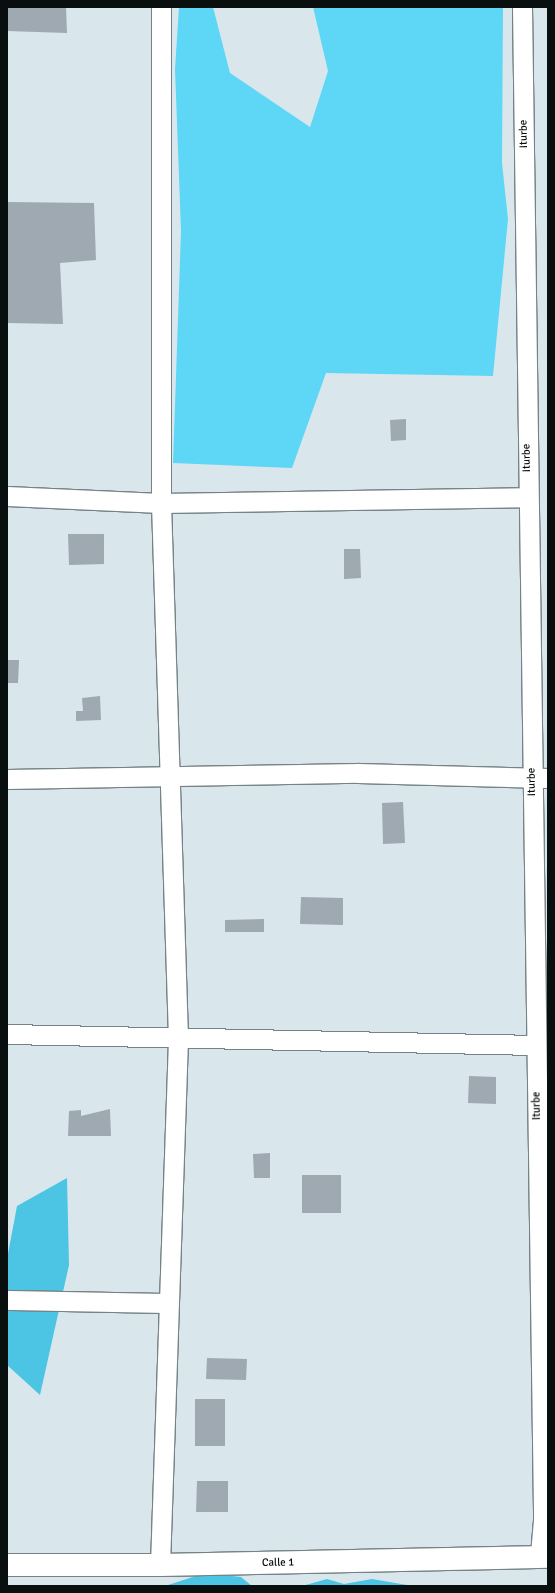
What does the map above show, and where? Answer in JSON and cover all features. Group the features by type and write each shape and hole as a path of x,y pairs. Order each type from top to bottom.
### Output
{"street":[{"path":"160,1565 178,1038 161,503 161,7"},
{"name":"Iturbe","path":"522,7 527,497 540,777 536,1044 544,1557"},
{"path":"7,496 161,503 527,497"},
{"path":"7,779 169,775 358,773 540,777"},
{"path":"7,1034 536,1044"},
{"path":"7,1300 168,1303"},
{"name":"Calle 1","path":"7,1565 160,1565 544,1557"}],"shaded area":[{"path":"179,7 213,7 230,73 310,127 328,71 313,7 503,7 502,163 508,219 493,376 326,373 292,468 173,463 181,231 175,69"},
{"path":"67,1178 69,1265 40,1395 7,1365 7,1259 17,1206"},
{"path":"205,1573 241,1577 252,1586 165,1586"},
{"path":"327,1579 344,1584 372,1579 413,1586 302,1586"}],"building":[{"path":"7,7 66,7 67,33 7,31"},
{"path":"7,202 94,203 96,260 60,263 63,324 7,323"},
{"path":"406,419 406,440 391,441 390,420"},
{"path":"68,534 104,534 104,564 69,565"},
{"path":"344,549 360,549 361,578 344,579"},
{"path":"7,660 19,660 18,683 7,683"},
{"path":"100,696 101,720 76,721 76,711 83,711 82,698"},
{"path":"403,802 405,843 383,844 382,803"},
{"path":"301,897 343,898 343,925 300,924"},
{"path":"264,919 264,932 225,932 225,920"},
{"path":"469,1076 496,1077 496,1104 468,1103"},
{"path":"110,1109 111,1136 68,1136 69,1111 81,1110 81,1116"},
{"path":"270,1153 270,1178 254,1178 253,1154"},
{"path":"302,1175 341,1175 341,1213 302,1213"},
{"path":"207,1358 247,1359 246,1380 206,1379"},
{"path":"195,1399 225,1399 225,1446 195,1446"},
{"path":"197,1481 228,1481 228,1512 196,1512"}]}
